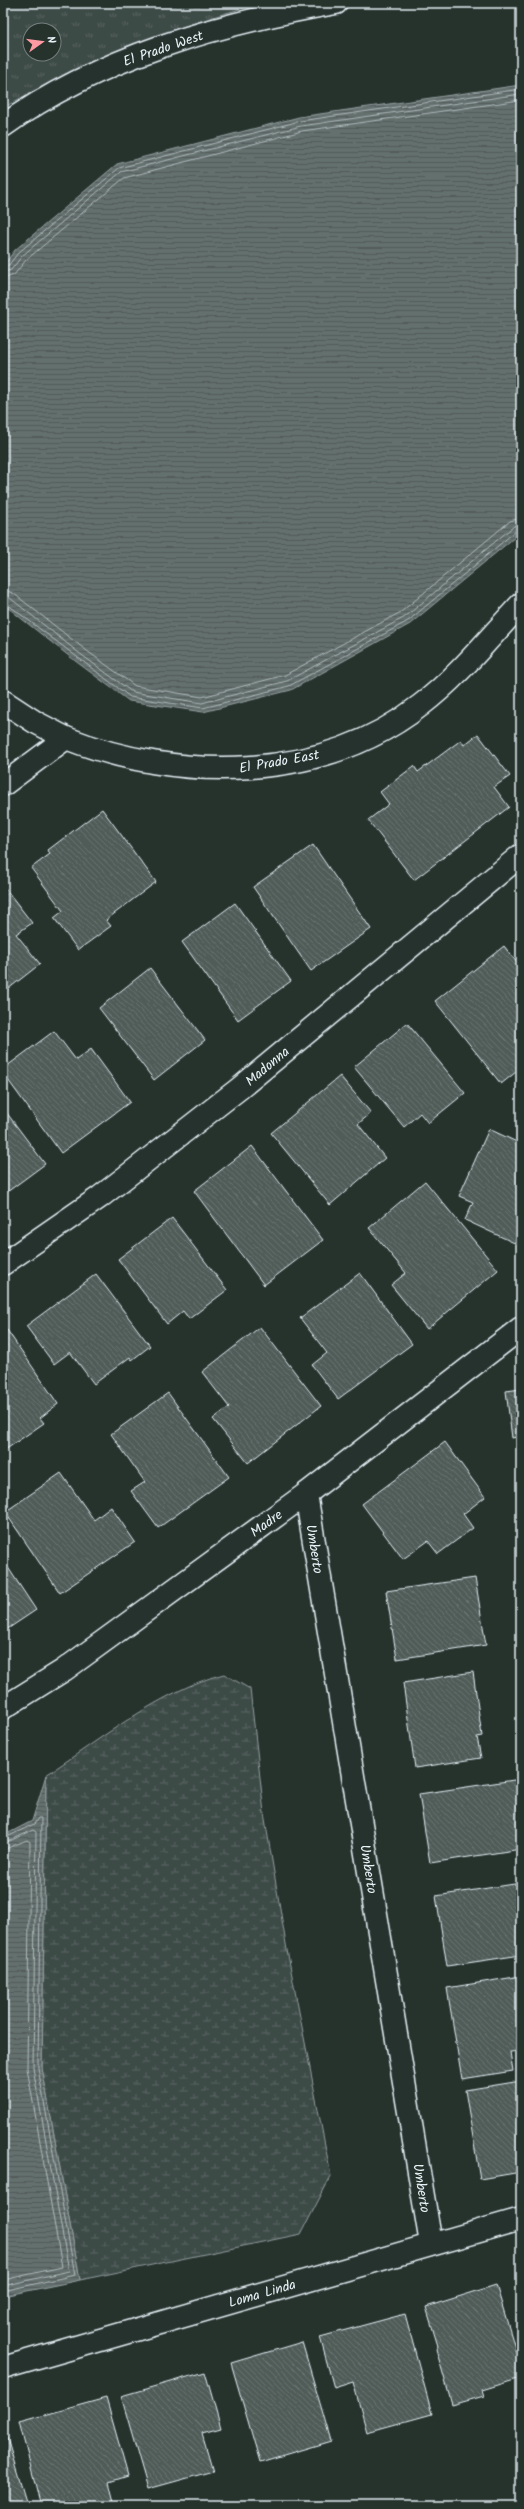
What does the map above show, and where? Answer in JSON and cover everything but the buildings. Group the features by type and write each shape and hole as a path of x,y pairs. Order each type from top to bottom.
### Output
{"street":[{"name":"El Prado West","path":"3,126 35,103 91,74 148,53 245,21 336,3"},
{"name":"El Prado East","path":"66,738 91,748 138,761 204,769 247,768 324,753 363,739 399,721 421,705 521,604"},
{"path":"3,701 35,722 66,738 3,785"},
{"name":"Madonna","path":"3,1264 100,1197 240,1088 521,855"},
{"name":"Madre","path":"3,1708 64,1670 306,1494 521,1328"},
{"name":"Umberto","path":"306,1494 432,2244"},
{"name":"Loma Linda","path":"3,2368 521,2219"}],"green space":[{"path":"3,3 262,3 228,12 161,34 97,60 3,108"},
{"path":"224,1674 250,1689 264,1813 287,1950 331,2176 301,2234 80,2280 42,2068 46,1775 132,1717 178,1691 201,1681"}],"water":[{"path":"521,85 521,532 410,624 291,690 203,712 129,701 3,604 3,266 15,250 117,164 299,117"},
{"path":"46,1775 42,2068 80,2280 3,2296 3,1836 32,1821"}]}
